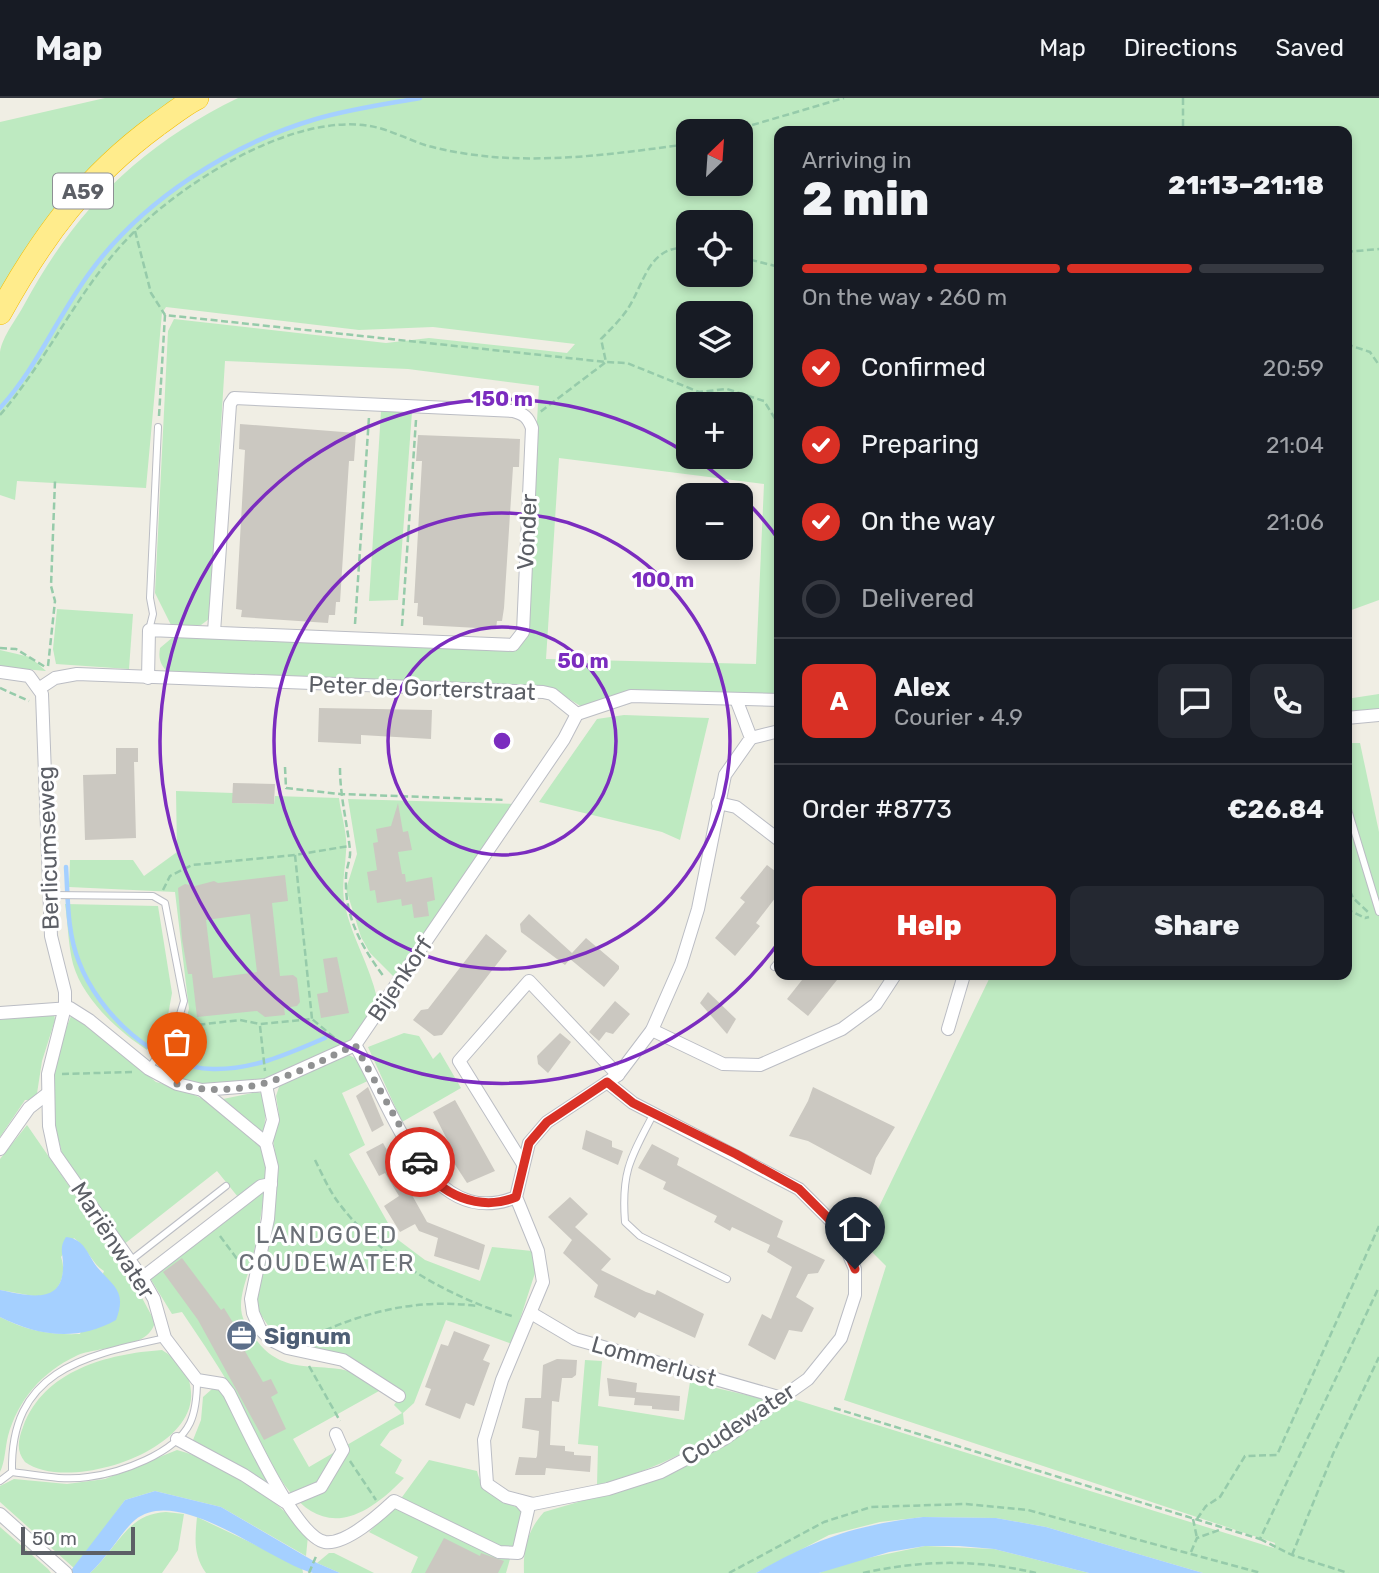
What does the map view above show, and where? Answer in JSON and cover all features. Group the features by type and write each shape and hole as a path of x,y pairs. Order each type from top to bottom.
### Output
{"highway":[{"name":"A59","path":"0,313 53,225 91,182 131,144 197,98"}],"street":[{"path":"214,632 230,404 234,398 513,411 530,421"},
{"name":"Vonder","path":"149,630 513,645 523,632 532,428 530,421"},
{"path":"148,678 149,630"},
{"path":"0,672 29,676 40,688"},
{"name":"Peter de Gorterstraat","path":"40,688 55,678 77,674 543,692 552,694 577,713"},
{"name":"Berlicumseweg","path":"40,688 53,895 51,936 65,992 65,1007"},
{"path":"577,713 631,696 774,700"},
{"path":"736,699 751,738"},
{"name":"Bijenkorf","path":"351,1047 523,800 564,739 577,713"},
{"path":"1352,717 1379,715"},
{"path":"0,1013 65,1007 89,1020 177,1084 202,1090 265,1078 351,1047 428,1176 457,1197 498,1205 516,1197 529,1143 547,1122 612,1079 652,1030 681,964 698,909 725,775 751,738 774,732"},
{"path":"719,803 736,807 774,836"},
{"path":"652,1030 723,1064 760,1065 842,1029 876,1004 892,980"},
{"path":"948,1029 963,980"},
{"name":"Coudewater","path":"516,1197 538,1251 543,1282 502,1380 484,1440 487,1484 506,1497 533,1504 608,1489 661,1472 724,1439 808,1379 841,1338 855,1295 855,1269 837,1227 799,1189 633,1103 529,981 459,1061 523,1164"},
{"name":"Mariënwater","path":"65,1007 48,1074 47,1094 55,1154 142,1278 154,1299 165,1338 197,1380"},
{"path":"265,1078 273,1120 266,1143 272,1167 268,1219 251,1299 253,1314 260,1329 271,1340 287,1348 343,1360 358,1367 399,1396"},
{"path":"202,1090 266,1143"},
{"path":"0,1149 29,1108 47,1094"},
{"path":"142,1278 261,1186 271,1184"},
{"name":"Lommerlust","path":"530,1317 575,1339 782,1398"},
{"path":"197,1380 222,1384 229,1393 285,1502 314,1538 322,1541 343,1537 394,1501 499,1552 518,1553 528,1510 520,1501"},
{"path":"285,1502 321,1487 343,1450 340,1432"},
{"path":"177,1439 244,1475 285,1502"},
{"path":"0,1514 62,1569"}],"lane":[{"path":"149,630 153,614 150,597 158,427"},
{"path":"1352,823 1379,912"},
{"path":"53,895 153,896 168,910 184,1002 177,1024 151,1065"},
{"path":"654,1113 628,1163 622,1189 625,1222 640,1236 727,1279"},
{"path":"130,1261 226,1186"},
{"path":"12,1472 12,1447 16,1430 25,1405 37,1388 58,1371 86,1359 165,1338"},
{"path":"0,1481 12,1472 87,1478 122,1468 169,1447 190,1424 197,1401 197,1380"}],"path":[{"path":"753,125 844,98"},
{"path":"1183,98 1183,126"},
{"path":"0,415 26,384 95,275 135,231 168,203 208,176 289,135 322,127 369,126 429,146 491,157 556,159 676,145"},
{"path":"135,231 151,293 165,315 158,427"},
{"path":"606,362 601,339 627,310 653,261 676,247"},
{"path":"1352,251 1379,249"},
{"path":"753,260 774,266"},
{"path":"165,315 627,363 699,392 727,389 764,401 774,417"},
{"path":"1352,346 1370,352 1379,365"},
{"path":"530,421 606,362"},
{"path":"354,638 370,403"},
{"path":"401,640 416,406"},
{"path":"0,648 16,649 48,668 55,601 51,586 55,481"},
{"path":"285,767 286,788 340,794 523,800"},
{"path":"340,768 340,794 349,846 346,878 353,925 359,943 393,988"},
{"path":"159,900 170,876 192,865 295,855 349,846"},
{"path":"295,855 312,1019"},
{"path":"1352,896 1372,915 1366,918 1352,912"},
{"path":"177,1024 188,1026 252,1020 260,1024 312,1019 351,1047"},
{"path":"260,1024 265,1078"},
{"path":"48,1074 115,1074 151,1065"},
{"path":"315,1160 338,1201 362,1230 428,1280 484,1306"},
{"path":"211,1226 255,1282"},
{"path":"1191,1553 1196,1538 1195,1519 1206,1506 1220,1497 1245,1456 1276,1455 1379,1226"},
{"path":"1260,1539 1379,1287"},
{"path":"287,1348 346,1321 400,1305 448,1302 484,1306 530,1317"},
{"path":"305,1352 312,1375 340,1432"},
{"path":"1292,1555 1333,1454 1379,1357"},
{"path":"834,1408 1226,1528 1260,1539 1292,1555 1348,1573"},
{"path":"343,1450 383,1511"},
{"path":"729,1573 824,1522 872,1507 966,1504 1028,1510 1261,1573"},
{"path":"1196,1538 1226,1528"},
{"path":"309,1573 316,1557"},
{"path":"863,1573 903,1564 942,1561 992,1564 1036,1573"}],"green space":[{"path":"105,98 180,98 0,302 0,122"},
{"path":"238,98 1379,98 1379,600 1352,610 1352,126 774,126 774,695 639,691 582,707 558,692 169,674 161,662 159,652 173,637 517,650 525,634 539,386 408,369 225,361 209,619 201,625 171,625 155,593 168,331 174,319 386,343 429,338 567,353 575,344 433,327 359,330 166,307 162,313 146,488 17,481 15,500 0,495 1,346 65,239 89,210 141,159 203,116","holes":["559,458 764,484 756,664 546,659"]},
{"path":"381,411 412,412 398,600 369,601"},
{"path":"57,609 133,614 129,669 56,664 53,649"},
{"path":"0,650 30,657 46,671 0,667"},
{"path":"1379,694 1379,710 1352,712 1352,698"},
{"path":"624,715 709,718 680,840 662,832 539,802 597,719"},
{"path":"1352,743 1360,743 1379,832 1379,1573 1203,1573 1046,1527 996,1518 923,1517 880,1522 829,1535 756,1573 524,1573 527,1541 544,1512 609,1493 790,1398 1274,1548 1275,1543 844,1400 886,1266 862,1242 989,980 1352,980"},
{"path":"176,791 233,793 233,803 274,804 275,796 339,798 346,839 343,885 345,906 377,998 355,1034 328,1055 281,1074 229,1084 180,1080 160,1071 160,1064 184,1026 189,1009 175,892 69,887 70,860 133,860 144,876 177,852"},
{"path":"348,799 515,804 394,977 370,953 361,937 346,889 357,854"},
{"path":"65,904 158,906 172,993 168,1015 147,1050 113,1024 85,990 73,964"},
{"path":"39,1012 54,1013 55,1020 42,1061 36,1100 25,1100 0,1137 0,1020"},
{"path":"71,1016 87,1025 156,1082 182,1089 211,1103 259,1144 267,1165 267,1178 238,1197 217,1171 123,1245 62,1153 53,1119 55,1056"},
{"path":"404,1033 419,1036 433,1059 440,1052 461,1088 402,1122 368,1047"},
{"path":"349,1055 360,1061 372,1079 342,1093 365,1145 349,1154 397,1239 425,1260 480,1281 492,1247 532,1251 535,1273 512,1344 446,1320 414,1403 403,1413 404,1424 390,1431 380,1445 402,1460 395,1473 404,1478 373,1505 346,1517 323,1516 303,1505 285,1486 212,1357 182,1312 172,1314 150,1278 264,1190 257,1236 241,1301 246,1325 267,1352 282,1361 349,1371 365,1378 379,1391 293,1439 309,1467 402,1413 394,1405 403,1392 344,1356 305,1350 275,1336 259,1312 256,1298 277,1166 272,1132 279,1115 276,1096 280,1084"},
{"path":"261,1093 266,1105 264,1134 223,1099"},
{"path":"27,1125 127,1270 155,1322 151,1331 143,1338 122,1346 76,1356 42,1379 25,1399 12,1423 0,1472 0,1317 39,1331 80,1334 104,1271 74,1238 61,1257 62,1278 51,1295 39,1297 0,1290 0,1159"},
{"path":"162,1350 182,1367 191,1392 187,1414 173,1433 152,1449 126,1461 97,1469 69,1473 44,1470 25,1462 19,1450 21,1432 33,1407 46,1391 62,1379 99,1361"},
{"path":"585,1360 602,1361 598,1406 684,1420 690,1382 768,1400 728,1427 665,1462 597,1485 598,1446 578,1444"},
{"path":"212,1389 221,1390 275,1489 193,1440 201,1420 203,1397"},
{"path":"177,1450 231,1473 282,1509 308,1536 306,1556 221,1507 155,1491 125,1500 75,1569 0,1502 0,1486 14,1479 67,1484 105,1479"},
{"path":"429,1460 477,1471 489,1492 524,1510 506,1573 411,1573 418,1557 369,1532 397,1504"},
{"path":"152,1514 184,1514 178,1550 162,1573 90,1573 132,1526"},
{"path":"197,1517 302,1567 303,1573 206,1573 197,1553"},
{"path":"0,1527 48,1569 51,1573 0,1573"},
{"path":"925,1546 994,1549 1089,1573 819,1573 844,1563"},
{"path":"329,1553 374,1573 340,1573 317,1563"}],"water":[{"path":"66,1237 82,1244 117,1290 120,1302 116,1320 87,1331 58,1334 29,1329 0,1317 0,1290 41,1295 56,1288 61,1280 62,1249"},
{"path":"155,1491 221,1507 317,1563 340,1573 313,1573 199,1518 175,1512 154,1511 135,1520 90,1573 69,1573 125,1500"},
{"path":"923,1517 996,1518 1046,1527 1203,1573 1089,1573 994,1549 925,1546 889,1552 819,1573 756,1573 836,1535 877,1524"}],"building":[{"path":"240,424 356,433 354,461 349,461 340,602 336,602 335,615 329,615 328,623 241,617 242,610 236,609 245,450 239,449"},
{"path":"418,435 520,439 519,467 513,467 504,608 502,621 497,621 496,629 423,625 423,617 417,616 418,603 414,603 422,461 416,461"},
{"path":"319,708 432,710 431,739 361,735 361,744 318,742"},
{"path":"116,748 138,748 138,762 134,762 136,838 85,840 83,775 116,774"},
{"path":"233,783 275,784 274,804 232,803"},
{"path":"398,803 403,832 408,831 412,850 398,852 402,874 405,874 406,882 432,877 435,900 427,902 429,916 414,918 412,904 402,906 401,899 377,903 375,890 370,891 367,872 377,870 373,843 378,842 376,829 391,826"},
{"path":"767,865 774,870 774,900 756,923 760,926 735,956 715,938 745,902 740,898"},
{"path":"285,875 288,901 272,903 280,976 293,975 297,978 300,1002 297,1006 284,1008 285,1015 265,1017 257,1011 197,1017 192,974 188,974 182,939 178,888 185,884 195,886 214,881 218,883","holes":["250,914 257,972 213,978 206,920"]},
{"path":"529,914 572,953 586,938 619,966 619,969 604,987 570,959 565,965 521,932 520,924"},
{"path":"486,934 507,951 442,1035 434,1036 413,1020 421,1010 428,1009"},
{"path":"337,957 349,1013 321,1018 317,994 328,992 323,959"},
{"path":"802,980 837,980 808,1016 787,999"},
{"path":"708,992 736,1019 727,1034 700,1003"},
{"path":"615,1001 630,1014 613,1034 606,1032 599,1041 589,1032"},
{"path":"560,1033 571,1042 548,1073 538,1064 537,1056"},
{"path":"368,1087 384,1125 372,1132 356,1096"},
{"path":"813,1087 895,1127 876,1158 871,1175 808,1141 789,1136"},
{"path":"455,1100 495,1171 467,1183 454,1163 451,1155 454,1153 433,1112"},
{"path":"586,1130 612,1141 612,1147 623,1151 618,1165 582,1149"},
{"path":"383,1143 427,1222 485,1245 479,1270 434,1256 438,1238 419,1231 415,1224 400,1232 384,1206 399,1196 385,1173 379,1176 366,1152"},
{"path":"652,1144 679,1158 677,1165 783,1221 777,1237 825,1260 818,1273 808,1274 796,1297 814,1308 802,1332 789,1330 775,1360 748,1345 762,1314 771,1319 792,1267 767,1252 770,1245 732,1227 730,1231 714,1222 717,1216 663,1189 666,1182 638,1168"},
{"path":"570,1197 588,1214 575,1227 611,1259 601,1270 646,1292 655,1295 657,1290 704,1314 695,1338 639,1312 635,1318 594,1297 598,1285 563,1253 572,1240 548,1217"},
{"path":"182,1258 221,1310 224,1308 237,1329 244,1325 252,1340 242,1346 263,1382 271,1379 278,1393 271,1397 286,1429 264,1440 198,1320 163,1272"},
{"path":"454,1331 490,1345 483,1360 490,1363 474,1406 466,1403 460,1419 425,1405 431,1389 425,1387 441,1344 448,1346"},
{"path":"557,1359 577,1360 576,1375 562,1378 559,1402 552,1401 550,1445 565,1446 565,1451 574,1452 574,1455 591,1456 590,1472 546,1468 545,1475 515,1475 519,1457 537,1456 539,1431 522,1428 525,1398 541,1398 543,1365"},
{"path":"607,1378 637,1383 636,1392 680,1396 679,1411 652,1409 652,1406 634,1405 635,1398 609,1396"},
{"path":"444,1538 480,1556 481,1553 504,1561 498,1573 425,1573"}],"waterway":[{"path":"0,408 25,376 91,271 112,245 163,198 221,159 284,130 342,112 420,98"},
{"path":"66,867 70,927 79,962 100,1001 132,1035 151,1048 192,1066 228,1069 271,1059 325,1038"}],"way so far":[{"path":"177,1084 202,1090 230,1090 266,1085 355,1045 374,1075 387,1108 420,1162"}],"place":[{"name":"Signum","path":"241,1336"}],"district":[{"name":"LANDGOED COUDEWATER","path":"327,1249"}],"route":[{"path":"420,1162 428,1176 457,1197 498,1205 516,1197 529,1143 547,1122 607,1082 633,1103 799,1189 837,1227 855,1269"}]}
